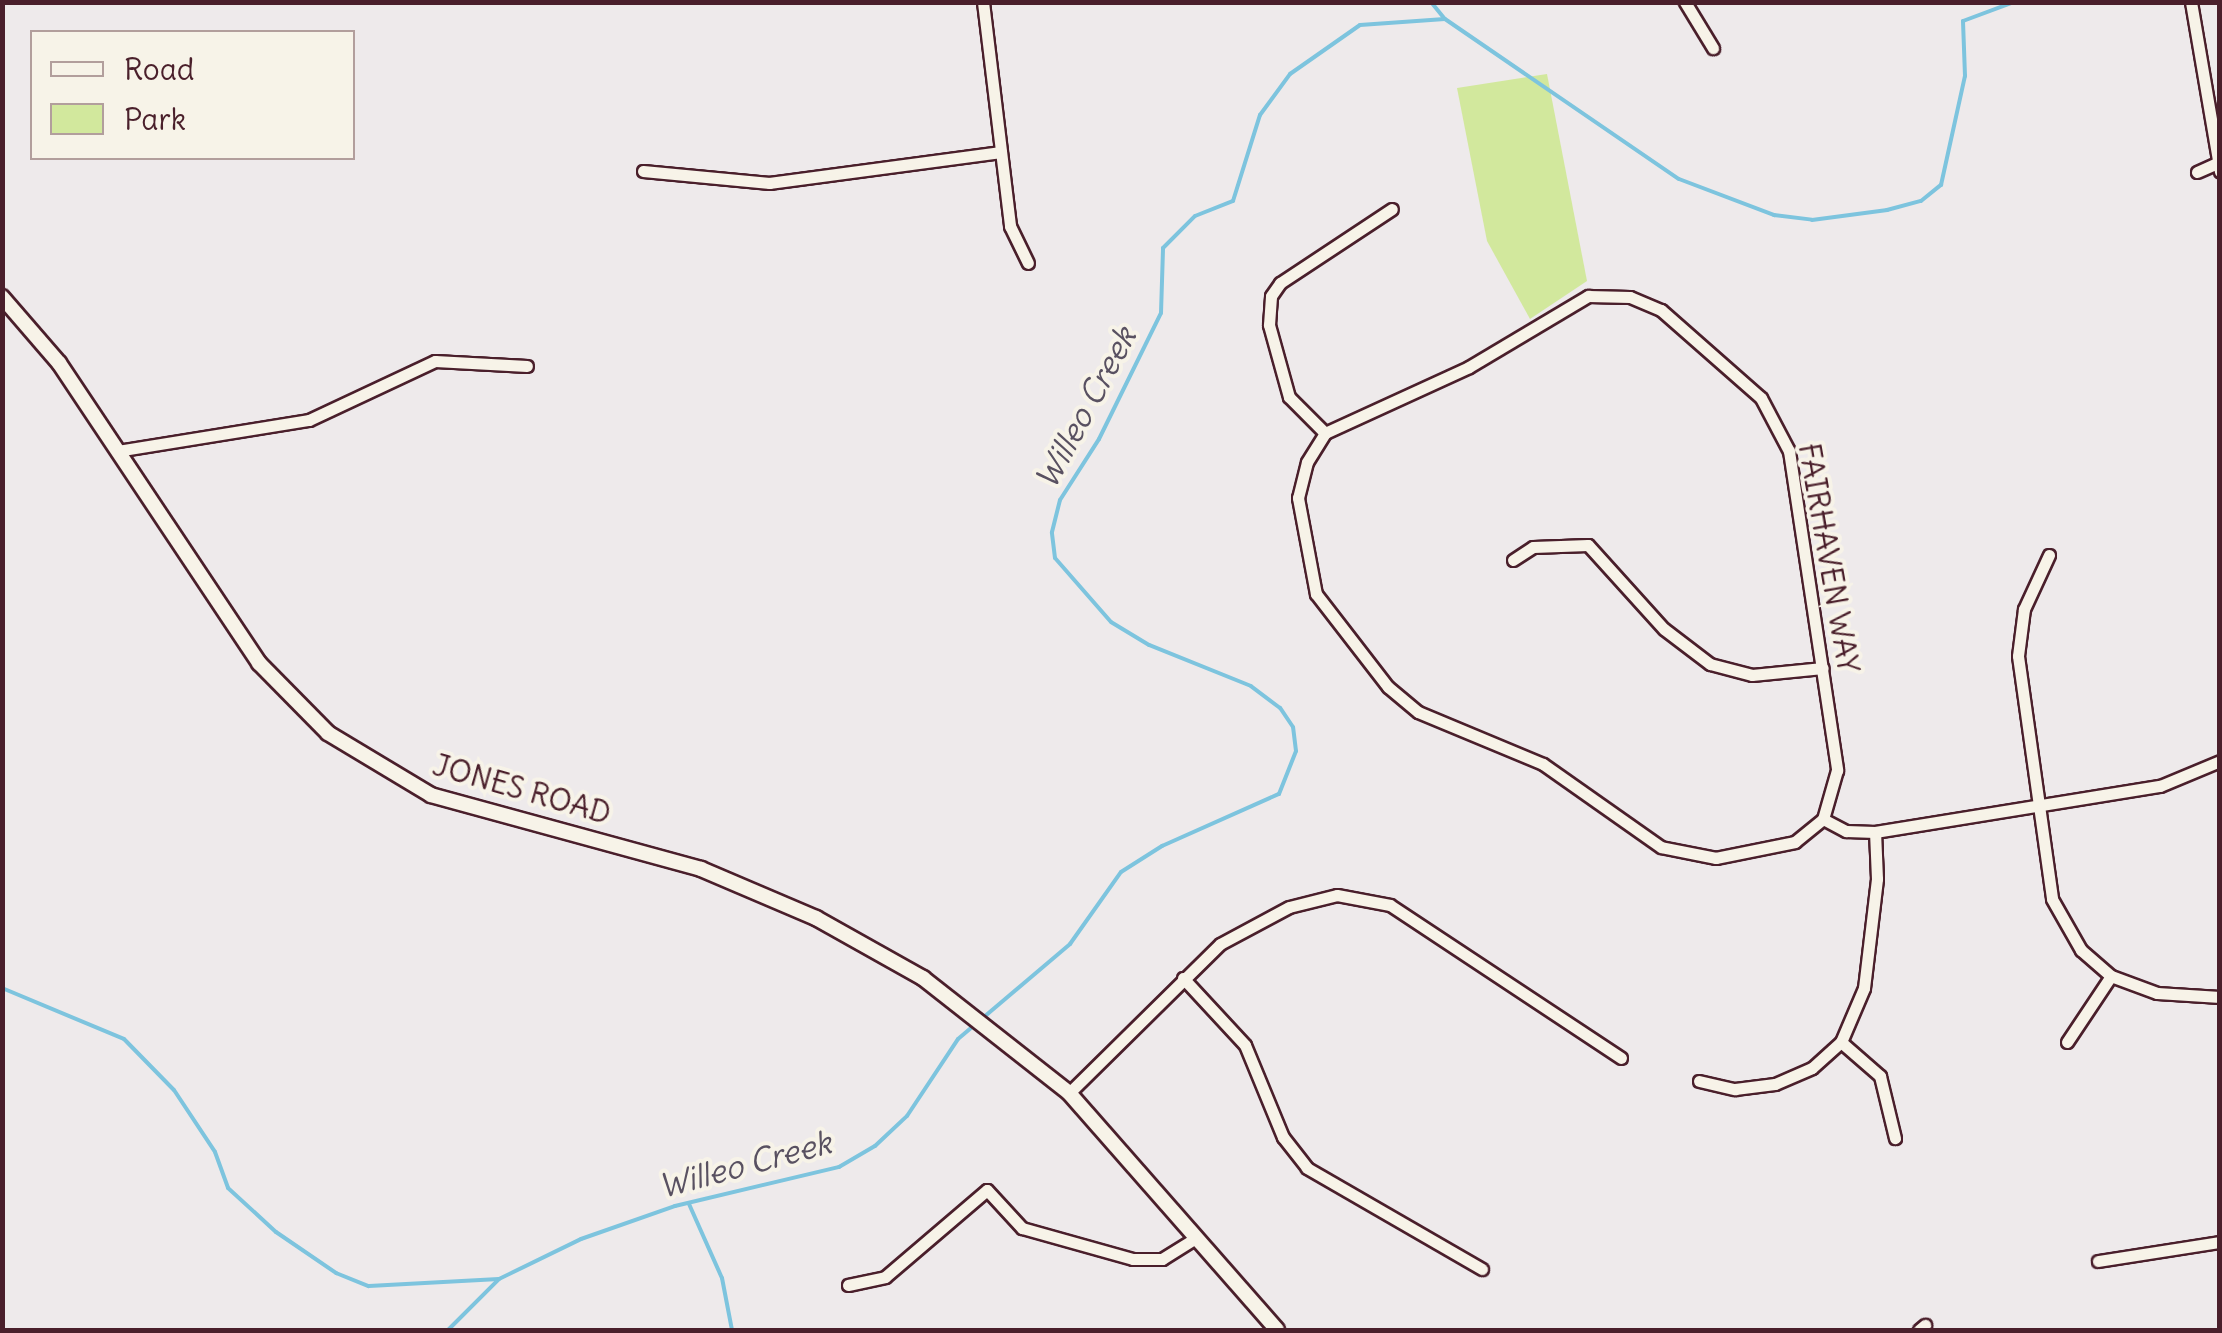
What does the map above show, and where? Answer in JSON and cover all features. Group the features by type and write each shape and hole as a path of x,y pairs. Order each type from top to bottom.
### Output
{"street":[{"path":"982,2 1010,226 1028,263"},
{"path":"1685,2 1714,48"},
{"path":"2191,2 2217,168 2197,172"},
{"path":"643,171 769,183 1001,152"},
{"path":"1392,209 1280,283 1272,296 1268,325 1289,397 1325,432 1307,462 1298,498 1316,594 1410,706 1543,764 1676,854 1716,858 1776,849 1823,819 1846,831 1875,832 2180,781 2220,760"},
{"name":"FAIRHAVEN WAY","path":"1325,432 1468,367 1570,303 1602,294 1646,302 1748,384 1781,430 1795,472 1837,770 1823,819"},
{"name":"JONES ROAD","path":"2,297 50,352 259,663 353,752 461,806 657,855 745,886 870,946 980,1018 1070,1093 1277,1330"},
{"path":"118,452 308,420 435,362 527,366"},
{"path":"1513,560 1533,547 1588,545 1664,629 1710,664 1752,675 1824,668"},
{"path":"2049,555 2019,636 2036,806 2060,917 2082,950 2111,976 2157,994 2220,997"},
{"path":"1699,1080 1735,1089 1776,1084 1799,1076 1841,1042 1864,988 1877,879 1875,832"},
{"path":"1070,1093 1220,944 1289,907 1336,895 1370,898 1621,1058"},
{"path":"2066,1042 2111,976"},
{"path":"1183,978 1245,1045 1284,1137 1307,1168 1482,1269"},
{"path":"1841,1042 1880,1076 1895,1138"},
{"path":"848,1285 885,1277 987,1190 1022,1228 1133,1259 1162,1259 1196,1238"},
{"path":"2098,1261 2220,1242"}],"green space":[{"path":"1547,74 1587,281 1530,319 1487,241 1457,88"}],"waterway":[{"path":"1431,2 1444,18"},
{"name":"Willeo Creek","path":"448,1330 499,1279 581,1239 675,1206 839,1167 875,1146 907,1116 958,1039 1070,944 1121,872 1162,846 1279,794 1296,751 1293,727 1280,708 1251,686 1149,645 1111,622 1055,558 1052,532 1060,500 1099,439 1161,313 1163,248 1195,216 1233,201 1260,115 1290,74 1360,25 1445,19 1679,179 1774,215 1812,220 1887,210 1921,201 1941,185 1965,76 1963,21 2014,2"},
{"path":"2,988 124,1039 174,1090 215,1152 228,1188 276,1232 336,1273 369,1286 499,1279"},
{"path":"689,1204 722,1278 732,1330"}]}
